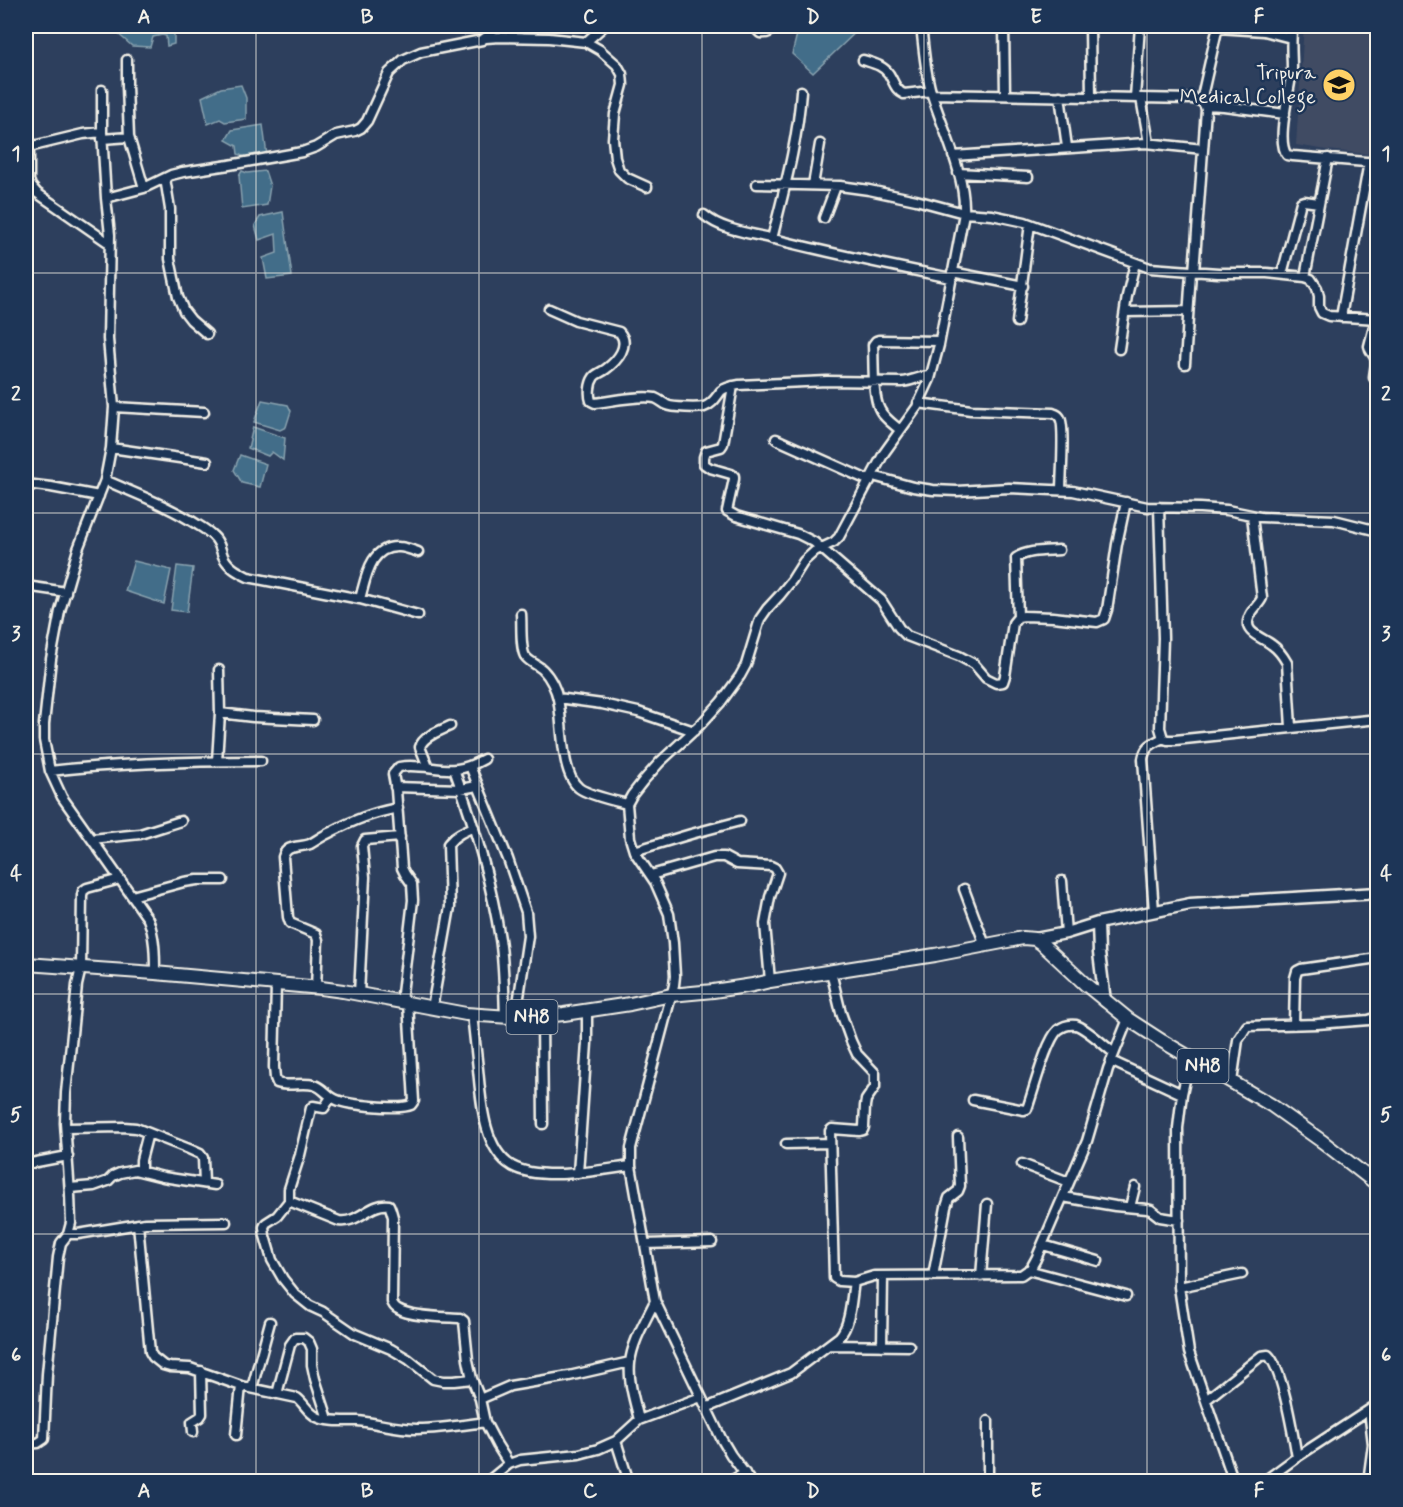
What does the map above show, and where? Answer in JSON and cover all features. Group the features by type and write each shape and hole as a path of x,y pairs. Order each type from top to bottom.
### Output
{"highway":[{"name":"NH8","path":"26,964 316,988 472,1014 542,1017 630,1004 671,995 753,985 1023,938 1035,939 1128,1019 1271,1105 1377,1185"}],"main road":[{"path":"1035,939 1190,904 1377,896"},
{"path":"1098,923 1105,1001"}],"street":[{"path":"485,38 496,26"},
{"path":"586,42 604,26"},
{"path":"753,26 760,33 766,34 772,31 774,26"},
{"path":"751,1482 731,1455 706,1408 655,1301 631,1166 631,1148 675,976 669,914 651,875 634,851 630,838 627,804 643,781 721,702 740,676 760,619 804,561 815,551 839,537 884,453 918,403 930,376 964,213 964,198 953,156 931,93 921,26"},
{"path":"1004,26 1005,95"},
{"path":"1090,26 1090,97"},
{"path":"1140,26 1138,98 1149,143"},
{"path":"1293,26 1291,77 1285,114 1283,148 1287,155 1373,163 1341,317"},
{"path":"1185,364 1203,149 1203,103 1218,27 1264,31 1291,38"},
{"path":"106,198 144,188 183,172 302,152 336,135 361,129 389,73 404,60 421,52 485,38 500,37 549,38 586,42 600,50 617,65 622,74 623,86 615,114 613,139 615,158 619,170 627,178 647,188"},
{"path":"127,60 129,137 144,188"},
{"path":"863,60 876,64 889,73 895,86 900,93 904,94 1192,99 1203,103 1285,114"},
{"path":"102,90 102,135 110,227 108,339 114,407 111,448 105,480 78,549 60,612 51,659 44,740 50,771 62,797 148,919 153,930 156,951 155,973"},
{"path":"772,239 794,150 801,91"},
{"path":"1060,96 1067,147"},
{"path":"26,129 31,186 37,193 109,243"},
{"path":"29,147 83,134 129,137"},
{"path":"953,156 1149,143 1203,149"},
{"path":"813,185 820,144"},
{"path":"1305,277 1328,158"},
{"path":"958,173 1028,177"},
{"path":"165,178 170,208 170,259 178,297 191,320 207,334"},
{"path":"757,184 836,186 879,192 964,213 992,215 1030,224 1156,269 1305,277 1311,279 1317,288 1322,313 1329,316 1377,319 1369,346 1369,350 1375,357 1374,378 1377,382"},
{"path":"824,218 836,186"},
{"path":"1282,274 1301,202 1319,203"},
{"path":"705,215 723,226 772,239 952,275 1023,286"},
{"path":"1017,322 1030,224"},
{"path":"1119,349 1135,263"},
{"path":"549,309 576,321 619,332 623,336 623,348 618,358 594,377 590,396 591,401 595,403 653,398 659,399 670,407 700,407 707,406 722,391 733,386 827,381 902,382 930,376"},
{"path":"1125,312 1188,311"},
{"path":"900,430 879,409 873,345 876,341 939,341"},
{"path":"733,386 723,444 721,447 706,451 704,457 704,464 710,468 734,476 727,511 736,516 798,534 814,542 881,600 899,628 907,636 959,656 974,664 986,678 996,683 1003,682 1014,622 1018,617 1016,558 1019,555 1059,550"},
{"path":"918,403 971,410 1059,415 1062,421 1061,490"},
{"path":"114,407 204,412"},
{"path":"776,439 871,478 913,487 957,491 1009,488 1073,491 1147,507 1227,510 1261,518 1334,520 1377,531"},
{"path":"111,448 207,462"},
{"path":"105,480 188,518 213,535 219,542 228,564 248,577 360,599 418,615"},
{"path":"26,484 99,496"},
{"path":"1018,617 1053,617 1097,622 1104,619 1126,502"},
{"path":"1159,507 1163,638 1160,728 1162,738"},
{"path":"1252,516 1262,598 1249,618 1248,626 1251,632 1272,645 1287,663 1291,727"},
{"path":"360,599 369,566 380,552 394,547 418,552"},
{"path":"26,586 66,592"},
{"path":"521,614 523,650 526,657 550,679 558,698 566,763 572,779 578,788 627,804"},
{"path":"217,761 220,713 219,670"},
{"path":"558,698 638,712 693,730"},
{"path":"220,713 313,720"},
{"path":"1154,911 1143,759 1144,751 1151,744 1162,738 1175,740 1377,719"},
{"path":"428,767 420,747 422,742 450,726"},
{"path":"276,985 274,1067 277,1083 282,1085 313,1084 331,1097 343,1102 373,1106 412,1104 414,1101 405,1002 413,888 402,868 393,774 399,767 409,765 454,769 470,766 484,759"},
{"path":"50,771 99,766 261,761"},
{"path":"470,766 508,859 526,912 528,936 511,1017"},
{"path":"454,769 474,827 491,891 501,940 511,1017"},
{"path":"395,787 461,789 477,786"},
{"path":"316,988 318,940 316,934 290,923 284,852 286,849 311,843 362,816 398,808"},
{"path":"92,839 140,834 181,821"},
{"path":"634,851 741,821"},
{"path":"432,1008 450,907 448,844 460,833 474,827"},
{"path":"360,994 365,877 362,846 365,840 400,837"},
{"path":"651,875 714,857 724,858 737,864 776,868 778,873 770,897 765,924 770,981"},
{"path":"26,1444 38,1443 44,1439 47,1374 58,1257 61,1242 68,1234 71,1223 66,1093 77,985 81,968 83,891 120,879"},
{"path":"132,896 190,881 224,880"},
{"path":"1062,881 1066,933"},
{"path":"964,889 985,945"},
{"path":"1294,1025 1297,971 1377,958"},
{"path":"831,972 845,1028 857,1054 875,1073 876,1081 875,1087 866,1100 863,1130 832,1129 830,1131 832,1269 834,1278 839,1281 854,1282 874,1276 1021,1275 1028,1270 1043,1245 1087,1141 1113,1057 1128,1019"},
{"path":"578,1173 587,1043 586,1010"},
{"path":"472,1014 486,1126 501,1156 513,1166 526,1171 552,1174 631,1166"},
{"path":"542,1017 543,1124"},
{"path":"1232,1082 1238,1040 1247,1026 1369,1020 1377,1017"},
{"path":"973,1100 1027,1109 1052,1039 1058,1030 1074,1024 1081,1027 1113,1057 1182,1094"},
{"path":"1190,1058 1182,1094 1178,1128 1179,1287 1189,1353 1234,1482"},
{"path":"331,1097 324,1108 313,1106 310,1108 300,1155 289,1189 289,1201 264,1227 272,1260 283,1280 295,1294 342,1327 391,1349 433,1379 454,1382 472,1379"},
{"path":"66,1128 136,1128 200,1154 204,1164 204,1184"},
{"path":"141,1171 141,1160 148,1133"},
{"path":"933,1276 946,1207 949,1198 958,1191 960,1186 958,1137"},
{"path":"786,1144 829,1143"},
{"path":"26,1164 68,1156"},
{"path":"1022,1164 1069,1182"},
{"path":"70,1188 94,1186 108,1182 120,1173 135,1170 215,1185"},
{"path":"1130,1208 1135,1187"},
{"path":"1063,1197 1151,1210 1160,1217 1179,1220"},
{"path":"289,1201 345,1222 384,1204 389,1205 393,1217 392,1302 395,1308 401,1311 460,1318 464,1321 472,1379 486,1422 509,1464"},
{"path":"981,1276 987,1204"},
{"path":"68,1234 138,1224 226,1222"},
{"path":"138,1224 150,1352 163,1365 190,1368 241,1386 297,1398 316,1417 415,1429 486,1422"},
{"path":"645,1244 712,1242"},
{"path":"1043,1245 1098,1261"},
{"path":"1028,1270 1126,1296"},
{"path":"1179,1287 1242,1274"},
{"path":"882,1346 884,1276"},
{"path":"706,1408 791,1373 829,1345 843,1333 847,1325 854,1282"},
{"path":"639,1420 630,1377 630,1362 635,1343 655,1301"},
{"path":"252,1388 270,1322"},
{"path":"276,1394 291,1345 295,1338 304,1338 312,1349 315,1379 328,1419"},
{"path":"829,1345 909,1346"},
{"path":"1206,1400 1261,1356 1268,1355 1274,1361 1286,1397 1297,1457"},
{"path":"480,1399 510,1386 630,1362"},
{"path":"193,1432 192,1422 202,1414 201,1371"},
{"path":"236,1435 241,1386"},
{"path":"487,1482 509,1464 530,1458 590,1451 616,1441 639,1420 701,1397"},
{"path":"1263,1482 1377,1404"},
{"path":"1368,1482 1373,1444 1369,1410"},
{"path":"988,1421 988,1482"},
{"path":"616,1441 629,1482"},
{"path":"729,1482 745,1473"}],"shaded area":[{"path":"116,26 174,26 174,44 167,46 166,36 162,35 153,37 150,47 132,46 116,32"},
{"path":"804,26 862,26 813,73 792,54 797,34"},
{"name":"Tripura Medical College","path":"1304,26 1377,26 1377,155 1296,145"},
{"path":"241,85 246,98 246,119 225,122 220,119 208,124 202,97 221,88"},
{"path":"263,125 267,156 249,159 238,154 237,146 226,140 232,130"},
{"path":"242,171 247,173 265,171 270,186 267,205 242,209 239,176"},
{"path":"283,212 292,276 267,279 263,258 277,253 276,234 259,240 255,225 260,217"},
{"path":"262,400 288,405 291,411 286,427 280,430 254,422"},
{"path":"253,427 285,438 283,460 272,452 268,456 248,448"},
{"path":"240,455 266,464 260,487 242,483 234,470"},
{"path":"134,561 171,570 164,604 125,591"},
{"path":"177,566 193,568 187,612 171,610"}],"place":[{"name":"Tripura Medical College","path":"1339,85"}]}
